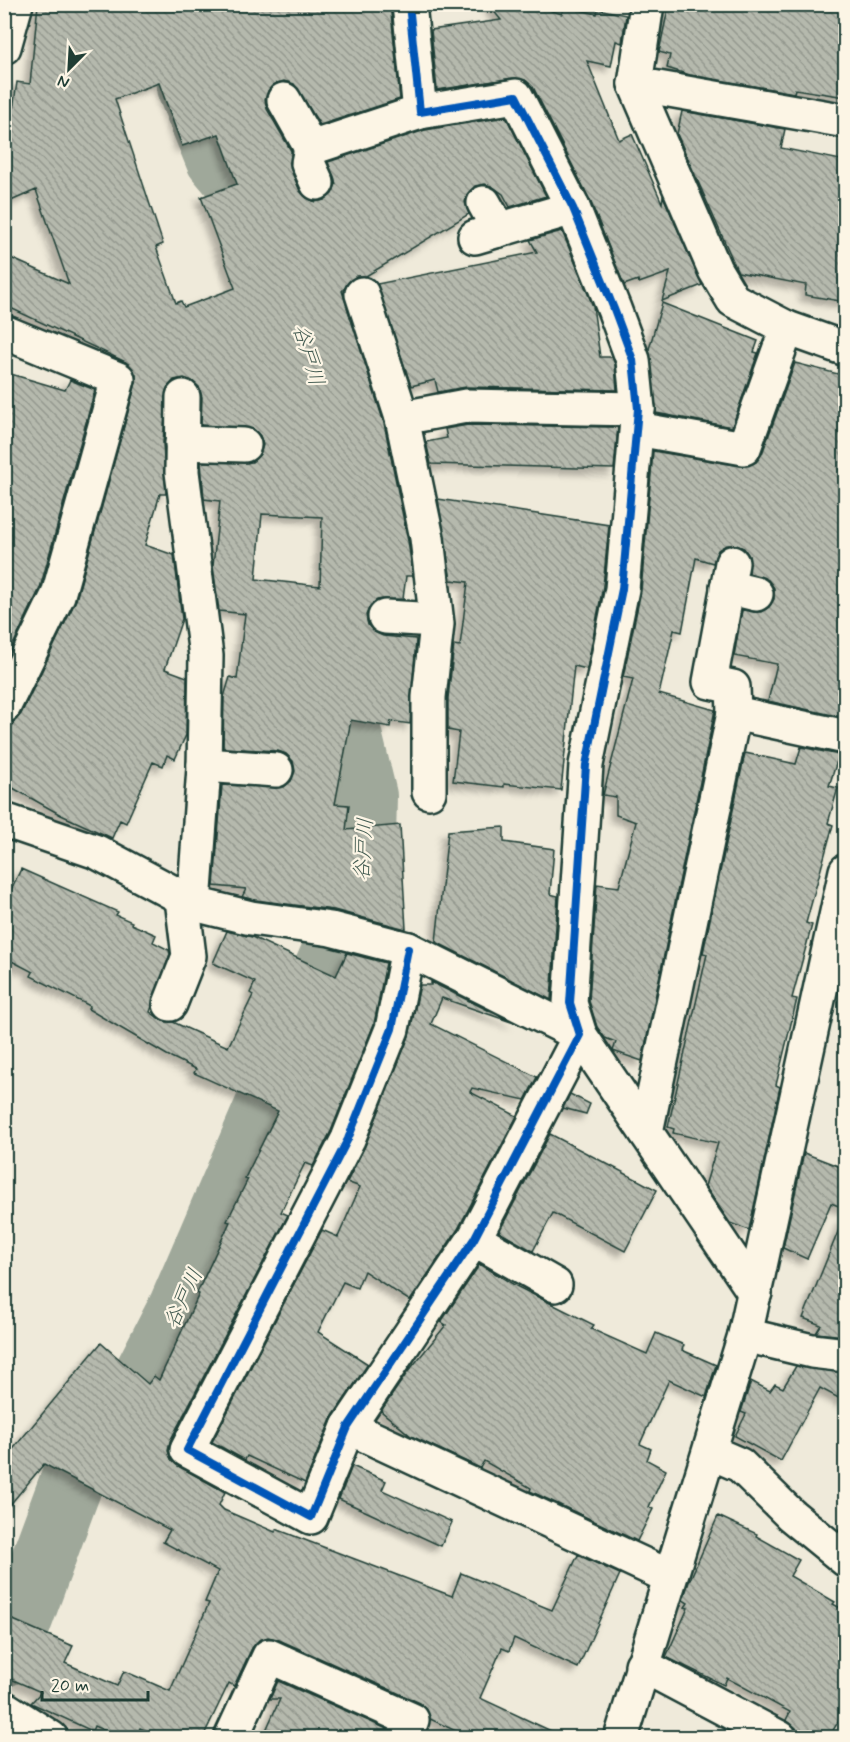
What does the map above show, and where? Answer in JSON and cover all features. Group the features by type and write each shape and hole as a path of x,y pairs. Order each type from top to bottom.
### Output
{"street":[{"path":"4,47 16,4"},
{"path":"409,4 420,112"},
{"path":"647,4 635,84 715,270 733,300 787,328 846,349"},
{"path":"635,84 846,121"},
{"path":"311,148 420,112 516,96 573,208 633,360 638,419 622,590 585,765 570,1003 580,1035 755,1293"},
{"path":"284,100 311,148 309,163 317,183"},
{"path":"486,224 573,208"},
{"path":"362,294 402,418 427,538 436,620 429,697 429,792"},
{"path":"402,418 466,406 638,419 744,448 787,328"},
{"path":"4,332 118,379 58,595 4,706"},
{"path":"170,1004 189,956 188,902 204,765 206,656 182,472 183,397"},
{"path":"182,443 244,445"},
{"path":"646,1132 734,712 733,687 710,682 739,582"},
{"path":"385,617 436,620"},
{"path":"734,712 846,737"},
{"path":"204,765 276,770"},
{"path":"4,820 96,852 188,902 251,918 342,932 408,949 580,1035"},
{"path":"621,1737 745,1335 846,871"},
{"path":"408,949 392,1029 348,1139 187,1450 312,1517 348,1427 474,1239 580,1035"},
{"path":"474,1239 555,1285"},
{"path":"745,1335 812,1351 846,1355"},
{"path":"348,1427 670,1577"},
{"path":"710,1452 740,1465 791,1515 846,1560"},
{"path":"231,1737 269,1656 412,1720 404,1737"},
{"path":"642,1665 780,1737"},
{"path":"4,1708 51,1737"}],"building":[{"path":"38,4 111,10 112,4 390,4 400,99 320,125 294,84 284,81 274,84 268,91 265,100 267,109 291,151 291,170 300,191 315,202 324,200 332,194 336,184 328,162 425,130 506,117 546,196 510,207 503,194 493,187 485,184 475,186 468,193 465,202 469,214 366,276 356,276 342,291 384,423 413,576 406,576 403,599 377,600 370,606 366,615 368,625 374,632 383,636 416,639 410,724 391,721 390,727 351,720 335,804 349,805 346,830 400,825 406,929 334,910 255,900 242,897 246,889 214,886 222,785 284,787 291,781 295,771 293,761 286,754 278,751 223,748 224,697 230,677 237,679 245,614 219,611 213,566 220,501 204,499 201,462 252,462 260,454 263,445 260,436 253,429 201,425 202,397 199,387 184,378 174,380 167,388 163,443 166,494 160,494 145,545 174,555 182,619 165,669 187,677 186,735 175,759 167,755 163,766 153,762 126,823 120,820 112,838 61,815 4,783 4,741 21,714 76,600 136,383 136,375 126,362 4,305 4,255 69,284 36,190 4,204 4,171 17,82 30,84","holes":["159,83 182,146 219,134 237,184 201,197 235,288 184,307 181,301 176,303 156,247 163,244 115,99","262,514 322,517 320,586 256,579"]},
{"path":"488,4 530,4 562,14 564,6 597,14 598,9 626,15 622,43 616,41 611,66 587,61 619,140 632,134 662,203 663,196 702,285 662,301 670,272 639,283 638,280 624,285 590,200 533,87 525,80 513,78 437,90 431,30 501,20"},
{"path":"669,4 846,4 846,97 795,89 794,93 690,75 667,68 670,55 659,52"},
{"path":"682,111 785,129 781,148 846,161 846,302 805,295 806,285 738,272 677,134"},
{"path":"562,231 593,306 600,357 612,357 615,364 617,390 466,387 438,392 435,380 411,386 377,284 537,252 530,240"},
{"path":"662,303 758,341 754,352 758,353 732,427 656,413 649,349"},
{"path":"795,363 846,376 846,718 768,701 777,664 734,656 742,610 761,612 769,607 774,599 774,588 768,580 749,573 749,556 744,548 726,545 718,550 713,563 696,558 682,632 674,630 659,694 715,710 642,1061 613,1051 616,1042 605,1038 597,1027 589,1001 597,884 619,887 636,822 616,815 616,797 603,795 633,679 623,677 641,591 653,451 741,466 756,462 762,454"},
{"path":"4,372 65,390 70,380 95,390 40,588 12,647 4,644"},
{"path":"468,425 618,427 614,469 431,464 426,442 447,438 445,429"},
{"path":"438,499 609,525 603,586 587,669 574,666 561,790 453,781 459,732 448,730 448,698 454,645 460,646 468,582 451,580"},
{"path":"801,747 839,755 829,786 838,788 828,823 833,825 806,923 812,925 792,998 797,999 776,1085 780,1087 749,1230 730,1223 705,1186 718,1143 673,1133 674,1129 668,1127 707,954 703,953 745,753 796,764"},
{"path":"504,827 504,842 554,849 550,894 558,896 551,1000 436,942 448,831"},
{"path":"21,869 118,912 116,915 156,935 153,942 169,950 170,954 150,1012 163,1021 173,1022 228,1047 253,995 250,993 255,982 213,963 227,931 252,937 336,976 347,953 386,963 374,1024 331,1131 313,1166 305,1163 281,1212 288,1215 170,1441 168,1451 171,1459 178,1466 225,1492 219,1505 224,1510 275,1532 276,1529 452,1596 461,1573 552,1610 578,1555 620,1574 578,1668 514,1638 509,1651 502,1648 480,1698 564,1737 453,1737 456,1731 430,1719 427,1710 420,1703 268,1637 259,1640 252,1648 234,1686 229,1683 203,1737 161,1737 140,1728 136,1737 119,1737 94,1726 92,1731 31,1703 41,1692 4,1676 4,1616 73,1646 65,1663 117,1686 124,1671 170,1691 209,1603 205,1602 218,1571 163,1542 170,1530 44,1464 4,1512 4,1460 101,1343 148,1384 154,1376 159,1380 230,1222 227,1221 248,1179 245,1178 278,1111 194,1073 196,1069 167,1055 88,1009 90,1006 31,976 33,972 4,957 4,904"},
{"path":"431,982 514,1023 442,998 431,1024 537,1077 525,1100 472,1088 470,1092 517,1116 458,1229 410,1301 364,1271 357,1288 343,1282 318,1332 368,1364 331,1419 305,1483 247,1456 245,1460 212,1442 322,1230 338,1237 360,1187 347,1182 365,1146 409,1036 420,985 431,985"},
{"path":"570,1094 590,1104 586,1114 563,1108"},
{"path":"550,1134 657,1190 625,1251 553,1213 533,1251 499,1232"},
{"path":"804,1153 846,1169 846,1209 831,1203 807,1259 783,1248"},
{"path":"844,1217 846,1217 846,1336 816,1333 821,1325 803,1318"},
{"path":"480,1264 516,1286 594,1325 591,1329 647,1354 656,1333 684,1345 682,1350 716,1365 706,1397 669,1380 640,1444 651,1449 647,1460 666,1470 649,1507 653,1509 637,1541 530,1491 531,1488 484,1461 480,1468 411,1436 381,1411 407,1373 446,1325 441,1322"},
{"path":"796,1366 846,1373 846,1402 820,1388 781,1461 735,1436 746,1414 741,1412 751,1381 770,1391 775,1384 783,1388"},
{"path":"352,1466 386,1481 382,1490 452,1522 441,1546 339,1499"},
{"path":"718,1516 757,1534 756,1536 799,1560 790,1576 835,1602 833,1604 846,1611 846,1709 829,1737 799,1737 796,1728 786,1720 790,1712 727,1678 724,1685 666,1657 688,1608 685,1607 688,1603 683,1600 689,1582"},
{"path":"278,1681 387,1729 383,1737 263,1737 280,1699 270,1699"}],"waterway":[{"name":"谷戸川","path":"187,52 188,87 217,158 279,231 285,251"},
{"name":"谷戸川","path":"4,1655 9,1651 75,1472 146,1374 180,1308 363,883 365,796 347,722 351,642"}],"cycle path":[{"path":"408,949 392,1029 348,1139 187,1450 311,1517 348,1427 474,1239 580,1035 570,1003 586,765 622,589 638,409 633,360 614,309 573,208 516,96 420,112 409,4"}]}
